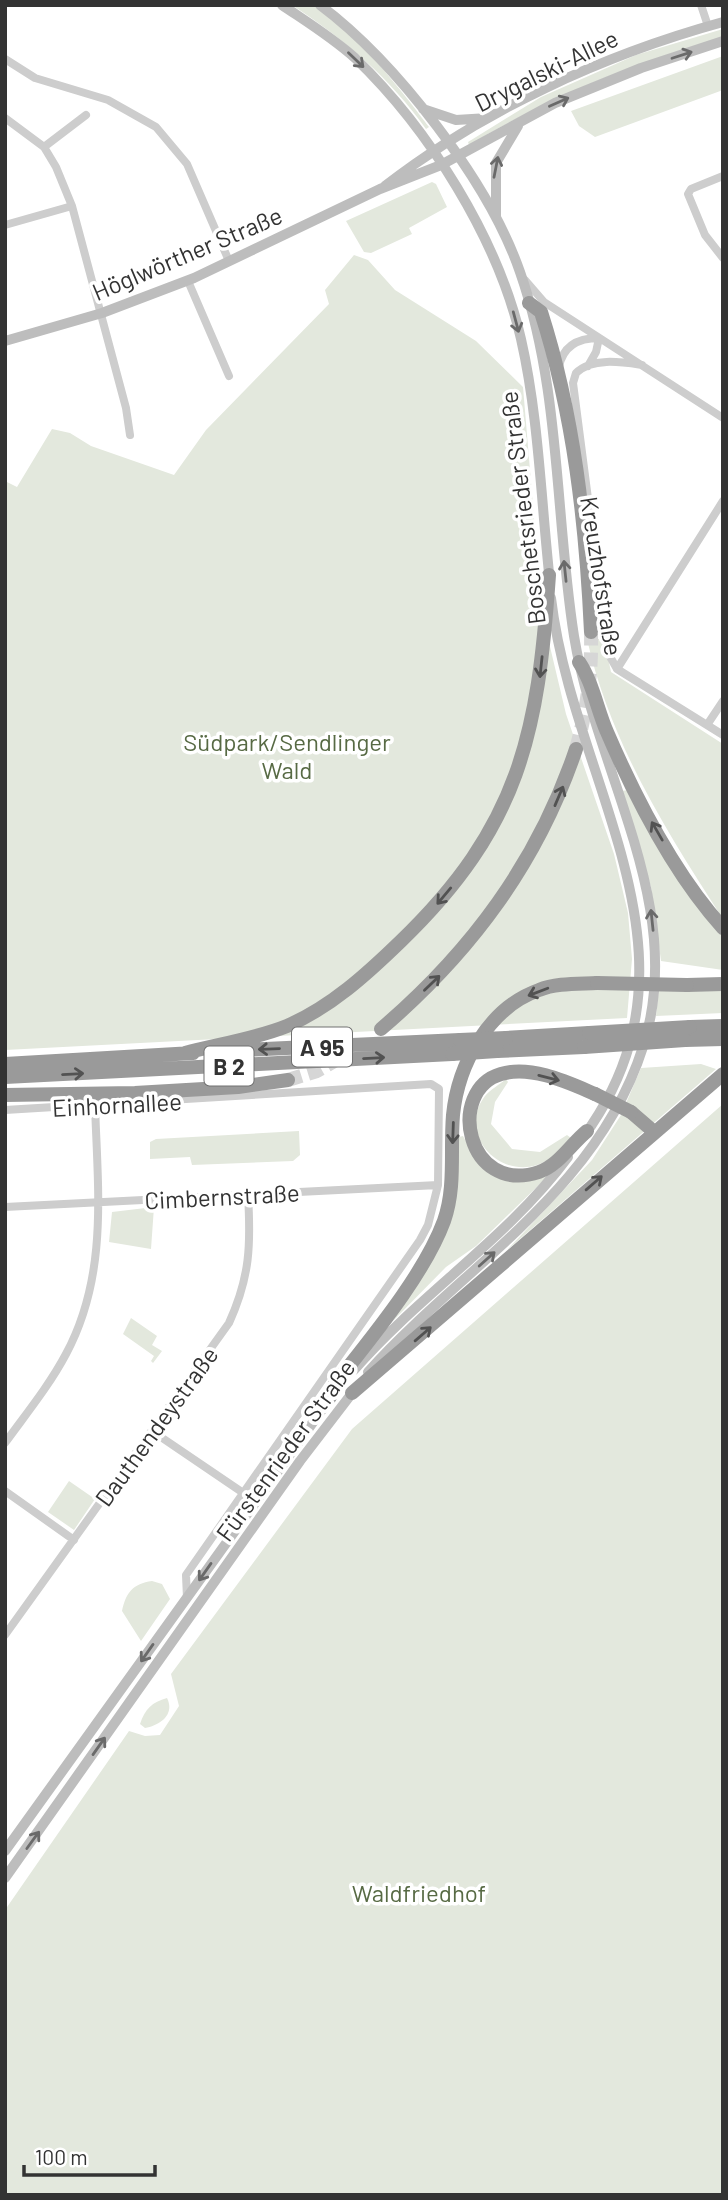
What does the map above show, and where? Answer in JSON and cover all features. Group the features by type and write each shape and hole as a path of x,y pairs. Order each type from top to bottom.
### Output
{"highway":[{"path":"528,303 541,312 558,375 584,524 591,632"},
{"path":"185,1053 262,1035 330,1002 371,970 430,914 464,873 499,816 527,745 539,687 549,575"},
{"path":"579,662 588,675 607,733 657,831 689,883 723,928"},
{"path":"381,1029 447,968 515,881 553,810 576,749"},
{"path":"330,1397 335,1384 430,1252 444,1220 451,1189 453,1114 457,1091 479,1040 503,1013 538,990 597,983 723,984"},
{"name":"A 95","path":"5,1064 589,1033 688,1034 723,1026"},
{"name":"B 2","path":"5,1077 584,1047 688,1034 723,1038"},
{"path":"587,1131 555,1165 537,1173 515,1175 495,1169 481,1158 469,1130 469,1114 485,1084 500,1074 525,1073 554,1078 595,1094 631,1112 653,1131"},
{"path":"352,1393 378,1374 653,1131 723,1073"},
{"path":"5,1095 135,1093 238,1087 288,1080"}],"main road":[{"name":"Boschetsrieder Straße","path":"282,5 322,32 378,82 441,165 496,262 515,317 529,385 549,575 562,659 575,713 622,855 636,912 640,986 629,1045 615,1077"},
{"name":"Boschetsrieder Straße","path":"320,5 381,61 448,143 496,222 520,272 549,400 567,587 579,662 599,740 637,853 652,911 656,954 655,988 644,1044 632,1078"},
{"path":"322,32 332,25 335,17"},
{"name":"Drygalski-Allee","path":"431,152 565,79 629,51 723,22"},
{"name":"Drygalski-Allee","path":"458,157 555,103 641,68 723,41"},
{"path":"420,108 456,120 493,117"},
{"path":"496,222 496,163 510,135 523,119"},
{"name":"Höglwörther Straße","path":"380,190 431,152"},
{"name":"Höglwörther Straße","path":"5,341 102,313 188,281 380,190 458,157"},
{"name":"Fürstenrieder Straße","path":"5,1851 330,1397 398,1323 517,1215 554,1176 587,1131 615,1077"},
{"name":"Fürstenrieder Straße","path":"5,1878 300,1461 352,1393 398,1341 564,1186 612,1119 632,1078"},
{"path":"106,1712 117,1721"}],"street":[{"path":"701,5 708,26"},
{"path":"5,59 35,78 108,100 156,127 187,164 229,261"},
{"path":"44,147 86,115"},
{"path":"5,118 44,147 72,206 131,427 130,435"},
{"path":"723,176 691,189 688,194 705,235 723,258"},
{"path":"5,225 72,206"},
{"path":"520,272 544,302 723,418"},
{"path":"188,281 229,376"},
{"path":"558,375 559,363 569,346 584,338 599,338"},
{"path":"587,366 596,352 599,338"},
{"path":"587,366 621,362 642,365"},
{"name":"Kreuzhofstraße","path":"587,366 576,373 574,390 608,653 617,669 723,735"},
{"path":"617,669 723,501"},
{"path":"707,725 723,701"},
{"name":"Einhornallee","path":"5,1110 437,1086"},
{"name":"Fürstenrieder Straße","path":"187,1598 186,1575 320,1386 428,1225 438,1185 441,1094 437,1086"},
{"path":"5,1443 48,1384 79,1328 95,1267 99,1202 95,1106"},
{"name":"Cimbernstraße","path":"5,1207 438,1185"},
{"name":"Dauthendeystraße","path":"5,1635 233,1315 250,1259 248,1195"},
{"path":"152,1431 255,1501"},
{"path":"5,1491 74,1539"}],"green space":[{"path":"292,5 313,6 342,26 375,60 429,127 426,129 397,93 365,61"},
{"path":"723,29 723,37 656,59 562,96 469,145 468,142 541,97 636,55"},
{"path":"723,56 723,90 595,137 579,126 571,111"},
{"path":"432,182 436,184 447,207 409,228 412,234 371,253 364,252 346,221"},
{"name":"Südpark/Sendlinger Wald","path":"354,255 368,260 395,290 476,341 523,387 542,613 566,714 614,854 628,913 632,959 627,1018 5,1050 5,481 17,487 52,429 70,433 91,446 174,475 206,430 329,304 325,290"},
{"path":"587,639 604,639 611,672 723,744 723,919 661,819 625,750 597,677"},
{"path":"630,790 704,915 723,935 723,970 661,961 651,887 620,791"},
{"path":"660,979 723,984 723,1013 656,1016"},
{"path":"701,1064 716,1069 507,1250 592,1160 621,1115 641,1068"},
{"path":"506,1079 508,1082 495,1102 491,1124 512,1149 540,1152 567,1135 571,1138 555,1154 537,1165 508,1165 486,1149 479,1137 476,1124 478,1110 485,1096"},
{"name":"Waldfriedhof","path":"723,1104 723,2195 5,2195 5,1910 129,1731 145,1736 160,1735 179,1706 171,1674 352,1429"},
{"path":"299,1131 300,1155 293,1161 192,1165 190,1157 150,1159 150,1142 156,1139"},
{"path":"463,1136 479,1161 497,1176 519,1180 548,1176 476,1246 446,1267 393,1321 432,1258 459,1137"},
{"path":"154,1207 151,1249 109,1242 112,1212"},
{"path":"131,1318 157,1336 152,1345 162,1351 153,1363 151,1361 154,1356 123,1334"},
{"path":"69,1481 95,1499 74,1530 48,1512"},
{"path":"152,1581 162,1584 170,1599 141,1641 122,1611 131,1590"},
{"path":"167,1698 169,1709 165,1718 145,1728 140,1724 150,1707"}],"tunnel":[{"path":"576,749 588,691 591,632"},
{"path":"288,1080 317,1071 338,1059"}]}
